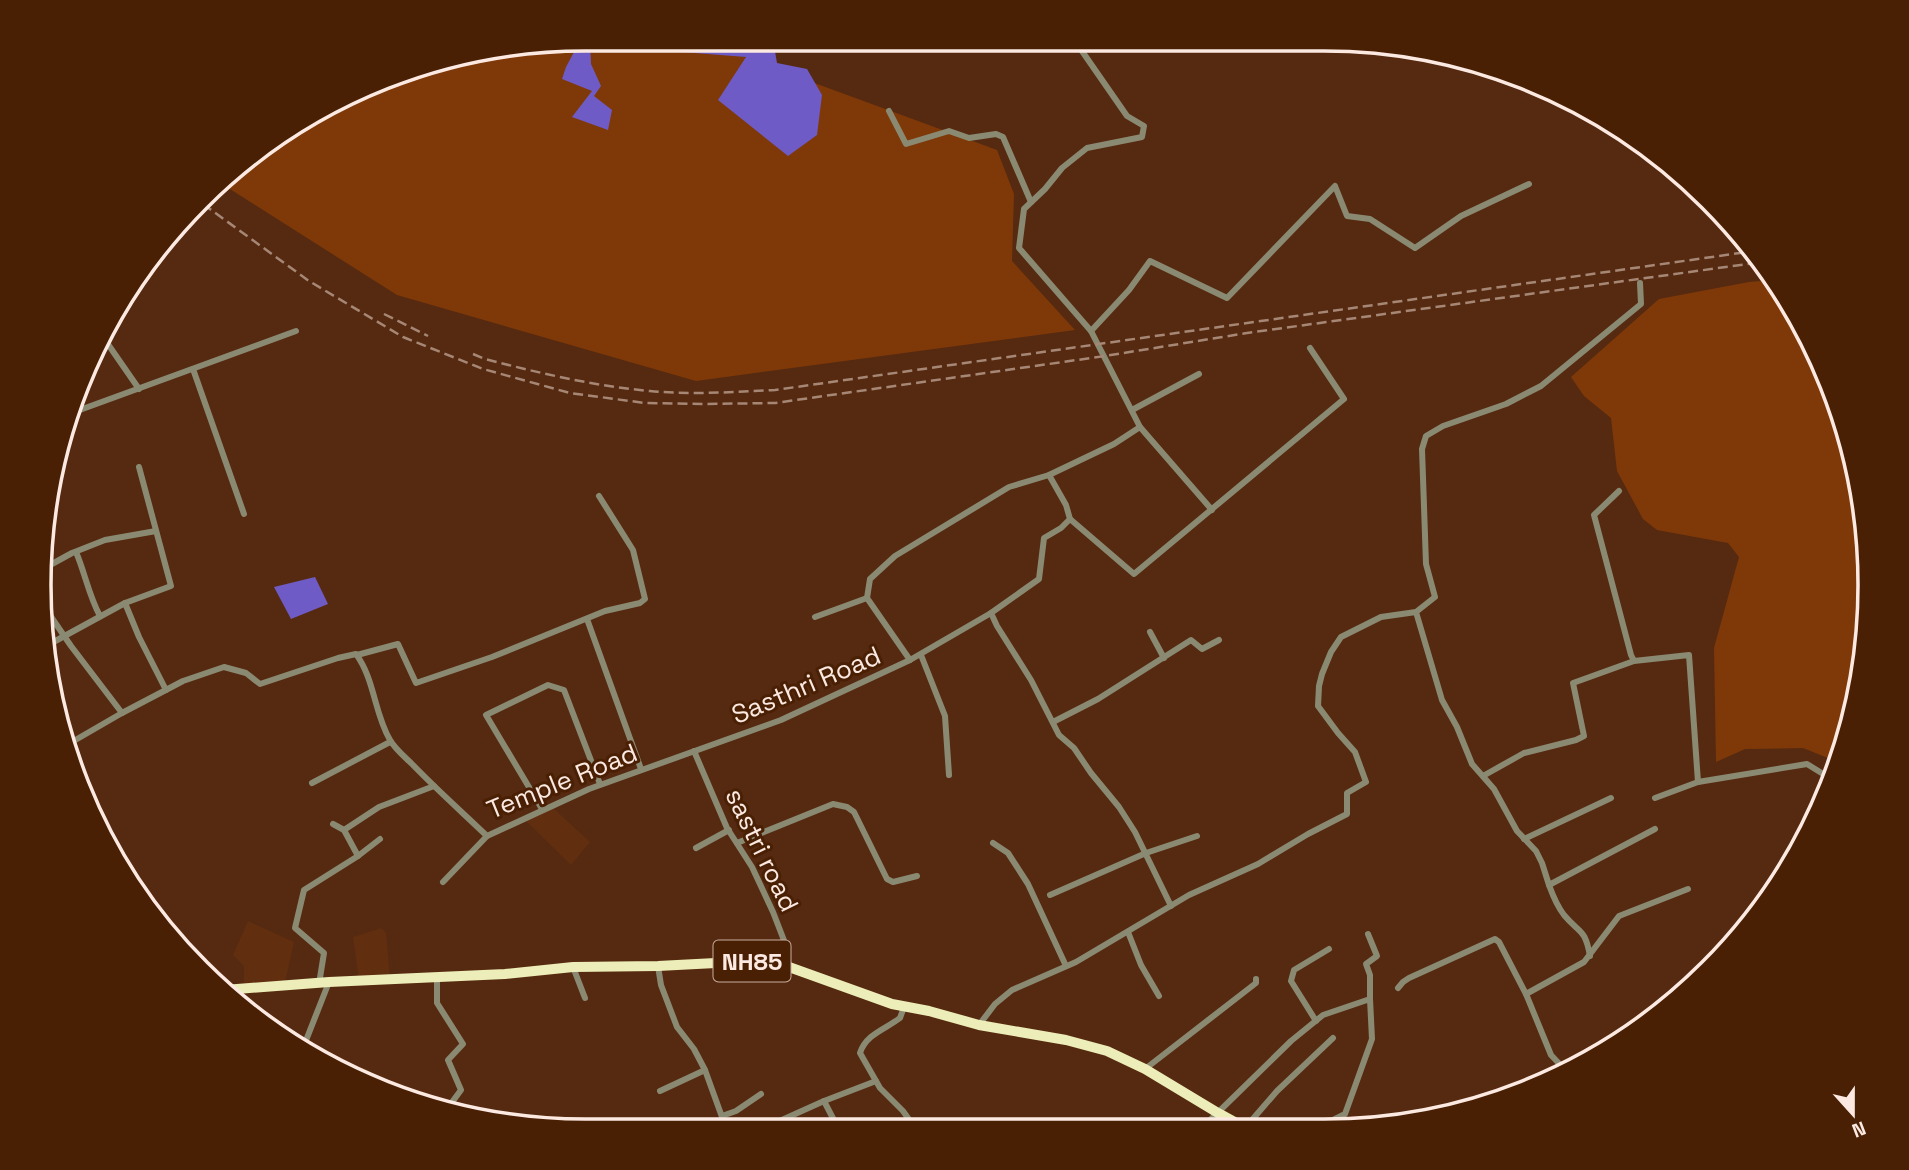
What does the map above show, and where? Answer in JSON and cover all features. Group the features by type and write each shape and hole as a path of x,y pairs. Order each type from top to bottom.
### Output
{"highway":[{"name":"NH85","path":"236,989 505,974 573,967 658,967 754,961 816,975 878,1000 904,1007 1108,1051 1145,1069 1229,1119"}],"street":[{"path":"1082,51 1127,116 1144,126 1142,137 1087,148 1062,167 1045,189 1024,209 1019,248 1091,331 1140,427 1212,510"},
{"path":"889,111 905,144 949,131 969,138 996,134 1003,137 1031,202"},
{"path":"1091,331 1129,290 1150,261 1227,298 1335,187 1348,216 1370,219 1415,248 1461,216 1529,184"},
{"path":"979,1025 995,1003 1012,990 1066,966 1189,895 1258,864 1347,814 1347,793 1366,782 1356,752 1318,706 1319,686 1331,652 1341,637 1381,617 1416,612 1435,597 1426,564 1422,449 1426,436 1443,426 1506,404 1541,386 1641,304 1640,283"},
{"path":"80,410 296,331"},
{"path":"108,345 139,389"},
{"path":"1049,475 1066,505 1070,519 1134,574 1345,399 1310,348"},
{"path":"193,369 244,513"},
{"path":"1132,410 1199,374"},
{"path":"910,660 867,598 870,579 895,556 1009,487 1049,475 1114,444 1140,427"},
{"path":"54,642 125,603 171,586 139,467"},
{"path":"1619,491 1594,515 1634,661"},
{"path":"74,741 183,681 224,667 246,673 260,684 338,658 398,644 416,683 492,657 605,611 640,603 645,599 633,550 599,496"},
{"name":"Sasthri Road","path":"694,751 782,719 910,660 991,613 1039,579 1044,538 1070,519"},
{"path":"52,565 105,540 156,531"},
{"path":"76,552 92,601 100,616"},
{"path":"815,617 867,598"},
{"path":"125,603 166,690"},
{"path":"1416,612 1442,700 1457,727 1472,764 1494,789 1517,831 1536,851 1555,902 1586,937 1590,956"},
{"path":"991,613 1031,680 1059,735 1074,748 1119,807 1146,853 1171,905"},
{"path":"52,618 122,713"},
{"path":"587,619 641,769"},
{"path":"1150,632 1164,658"},
{"path":"1053,722 1098,699 1191,640 1202,649 1219,640"},
{"name":"Temple Road","path":"358,655 370,678 390,742 487,836 600,785 694,751"},
{"path":"920,655 945,716 949,775"},
{"path":"1483,776 1524,754 1584,737 1573,683 1634,661 1689,656 1698,782"},
{"path":"542,809 486,715 548,685 564,691 600,785"},
{"path":"312,783 390,742"},
{"name":"sastri road","path":"694,751 729,831 752,867 773,912 785,943 789,967"},
{"path":"1655,798 1698,782 1807,764 1823,775"},
{"path":"344,830 379,807 434,786"},
{"path":"1524,839 1611,798"},
{"path":"737,843 833,804 847,807 854,812 887,879 893,882 917,876"},
{"path":"333,824 344,830 358,856"},
{"path":"1549,885 1655,829"},
{"path":"695,849 729,831"},
{"path":"443,882 487,836"},
{"path":"1051,895 1146,853 1197,836"},
{"path":"306,1040 324,983 324,953 295,928 304,890 380,839"},
{"path":"993,843 1009,853 1028,884 1066,966"},
{"path":"1526,994 1584,962 1619,916 1688,889"},
{"path":"1128,932 1141,965 1159,996"},
{"path":"1335,1119 1345,1114 1372,1039 1370,975 1366,964 1377,957 1368,934"},
{"path":"1398,988 1409,978 1495,939 1526,994 1551,1055 1560,1064"},
{"path":"1316,1021 1291,981 1294,970 1329,949"},
{"path":"573,967 585,998"},
{"path":"658,967 661,985 677,1027 694,1049 705,1070 723,1119"},
{"path":"437,978 437,1003 463,1044 448,1060 461,1090 452,1102"},
{"path":"1145,1069 1256,983 1256,979"},
{"path":"1212,1119 1291,1041 1323,1015 1370,999"},
{"path":"904,1007 900,1018 874,1033 860,1053 880,1088 908,1119"},
{"path":"1255,1119 1286,1083 1333,1038"},
{"path":"660,1091 705,1070"},
{"path":"784,1119 877,1081"},
{"path":"722,1116 736,1111 761,1094"},
{"path":"824,1101 833,1119"}],"shaded area":[{"path":"574,51 590,51 591,64 601,86 594,96 612,110 608,130 572,117 592,91 562,79"},
{"path":"728,51 997,150 1014,194 1012,261 1075,330 696,381 397,295 228,188 260,161 318,122 381,91 447,69 515,55 550,52"},
{"path":"775,51 777,63 807,69 822,95 817,135 788,156 718,100 746,57 682,52"},
{"path":"1763,281 1768,288 1787,318 1818,381 1840,447 1854,515 1858,585 1854,655 1829,759 1803,748 1745,749 1716,762 1714,648 1739,557 1728,543 1657,530 1643,519 1617,471 1611,418 1584,396 1571,377 1659,299"},
{"path":"315,577 328,604 291,619 274,587"},
{"path":"553,808 590,842 571,865 526,821"},
{"path":"248,921 294,942 284,987 244,989 244,966 233,955"},
{"path":"381,928 386,933 390,978 359,981 353,937"}],"railway":[{"path":"207,207 309,281 403,337 483,369 570,393 645,403 775,403 1247,333 1751,264"},
{"path":"473,354 546,374 629,389 696,393 775,390 1742,253"},
{"path":"384,314 428,336"}]}
